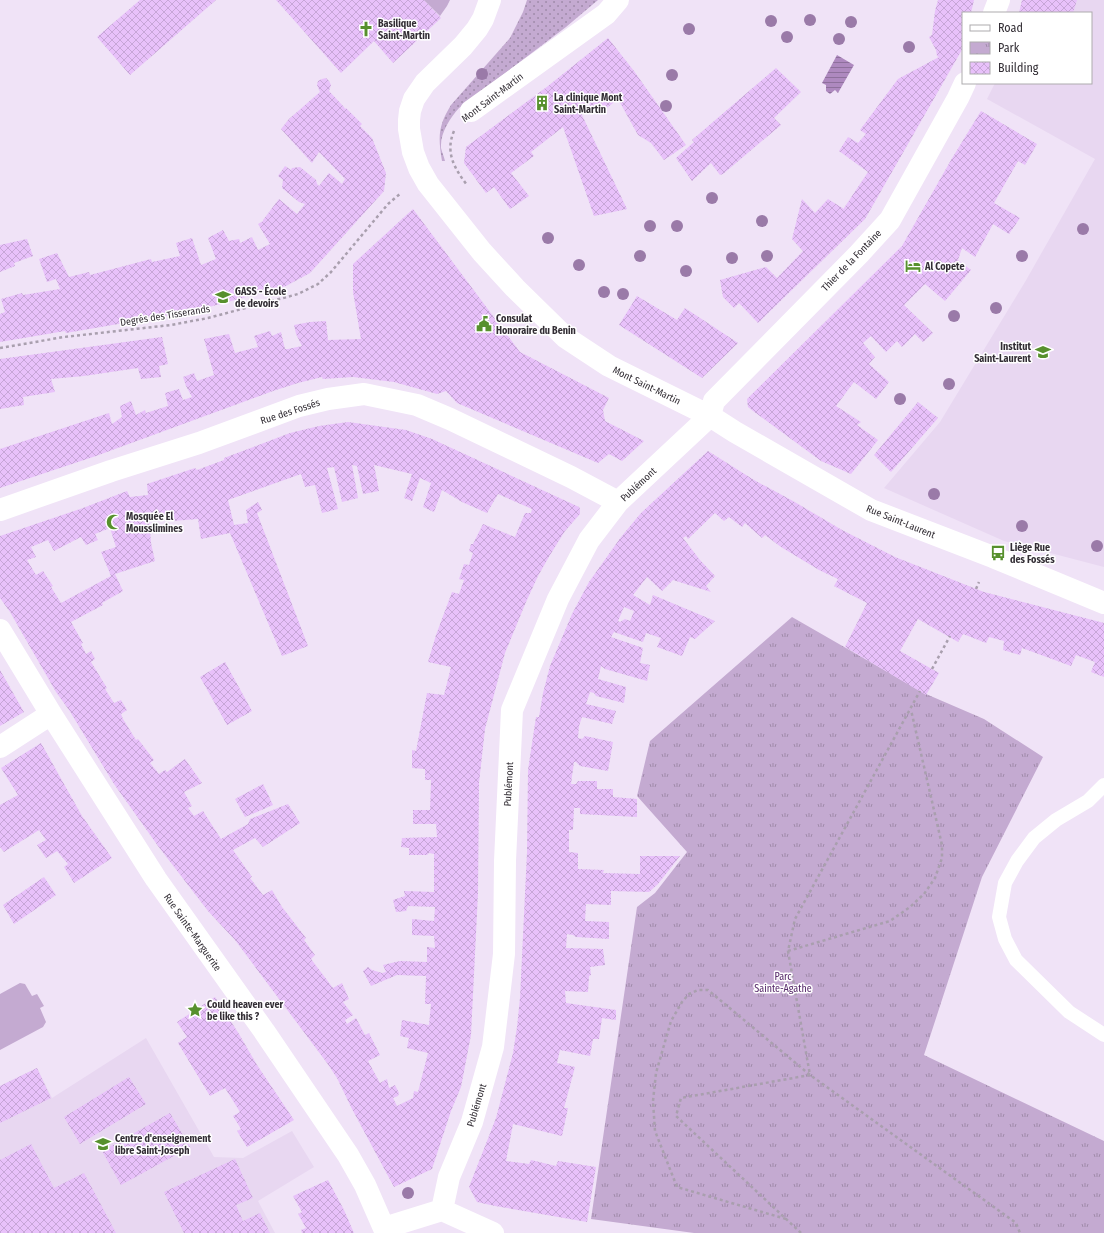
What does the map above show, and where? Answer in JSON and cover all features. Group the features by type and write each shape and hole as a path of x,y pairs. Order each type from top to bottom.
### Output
{"street":[{"name":"Mont Saint-Martin","path":"490,0 477,29 463,46 418,91 412,105 409,129 413,152 422,175 482,252 515,288 565,337 609,366 710,416"},
{"name":"Mont Saint-Martin","path":"471,112 606,14 618,0"},
{"path":"994,12 999,0"},
{"name":"Thier de la Fontaine","path":"710,416 714,401 890,220 965,84"},
{"name":"Rue des Fossés","path":"0,510 111,471 199,443 299,406 328,399 364,394 417,405 450,418 571,477 618,502"},
{"name":"Publémont","path":"442,1210 449,1177 472,1122 493,1047 504,954 505,862 512,710 558,599 589,540 618,502 710,416"},
{"name":"Rue Saint-Laurent","path":"710,416 735,432 871,510 993,557 1104,603"},
{"name":"Rue Sainte-Marguerite","path":"0,630 51,714 156,879 264,1031 348,1156 365,1185 385,1230"},
{"path":"0,747 51,714"},
{"path":"385,1230 442,1210 493,1233"}],"lane":[{"path":"1104,785 1088,801 1056,820 1034,838 1017,861 1005,883 999,916 1005,939 1016,960 1069,1012 1104,1035"}],"path":[{"name":"Mont Saint-Martin","path":"468,187 455,170 451,156 451,139 458,124 471,112"},
{"name":"Degrés des Tisserands","path":"0,348 64,337 171,325 208,318 298,294 318,284 331,272 388,204"},
{"path":"932,669 950,636"},
{"path":"810,1075 788,952 795,919 911,710 920,691"},
{"path":"788,952 890,921 910,908 924,894 935,878 942,858 942,845 911,710"},
{"path":"788,1220 677,1187 655,1131 653,1101 656,1073 671,1021 682,1002 689,994 698,990 708,990 810,1075 1016,1223 1020,1233"},
{"path":"801,1233 676,1116 681,1098 810,1075"}],"shaded area":[{"name":"Institut Saint-Laurent","path":"1022,0 1104,0 1104,567 1004,541 884,488 940,422 1025,282 1095,159 987,99 994,84 1092,84 1092,12 1019,12"},
{"path":"837,55 854,65 838,93 835,90 830,94 826,91 826,85 822,83"},
{"name":"Centre d'enseignement libre Saint-Joseph","path":"146,1038 214,1157 243,1158 292,1131 314,1167 258,1201 275,1233 0,1233 0,1086 37,1068 52,1098"}],"green space":[{"path":"424,0 450,0 440,16"},
{"path":"527,0 598,0 566,27 459,108 449,121 442,137 441,148 445,161 442,161 440,145 440,132 447,112 451,105 510,38 523,12"},
{"name":"Parc Sainte-Agathe","path":"792,617 926,694 984,719 1043,757 982,877 924,1055 1104,1141 1104,1233 694,1233 591,1219 637,907 655,893 687,852 637,796 650,741"},
{"path":"20,983 25,984 32,996 37,994 44,1006 40,1008 46,1022 43,1027 0,1050 0,994"}],"building":[{"path":"140,0 216,0 130,75 97,37"},
{"name":"Basilique Saint-Martin","path":"276,0 424,0 441,18 393,63 374,41 341,73"},
{"path":"938,0 974,0 971,12 962,12 962,50 865,219 758,323 739,303 734,308 723,297 720,280 766,267 777,278 803,251 792,239 802,199 815,213 828,199 844,209 868,172 839,151 848,137 858,143 866,134 860,130 898,79 939,57 937,56 936,50 929,37 932,35"},
{"path":"1022,0 1077,0 1073,12 1019,12"},
{"path":"608,38 634,71 686,145 664,160 651,143 638,135 618,99 598,115 589,104 580,111 627,209 594,216 563,127 531,152 534,156 511,173 529,196 510,209 494,187 486,193 464,163 466,147 548,86"},
{"path":"776,68 801,92 774,118 781,125 723,174 720,175 711,163 692,181 676,158 694,142 692,140"},
{"path":"326,78 331,85 329,91 345,109 346,108 362,124 360,126 372,138 386,173 384,191 310,273 286,286 187,313 165,316 165,314 66,333 65,331 0,342 0,314 5,312 1,299 22,293 23,295 60,289 56,279 47,282 39,259 57,253 69,277 89,272 90,275 151,259 152,262 180,256 176,243 192,238 201,265 216,259 208,238 223,230 229,241 239,239 240,243 252,237 258,250 270,244 258,224 263,221 279,199 297,214 305,204 299,202 282,188 283,180 278,176 285,166 291,170 292,168 300,167 316,180 319,186 329,173 342,184 345,179 319,152 312,163 281,129 289,119 320,92 317,85 318,81"},
{"path":"981,111 1037,144 1025,165 1018,161 994,203 1020,218 1009,234 993,224 975,257 962,248 958,260 971,270 945,301 925,284 904,305 933,333 923,342 915,334 902,347 897,341 886,352 871,336 863,343 875,357 869,364 889,382 876,399 854,382 836,406 861,422 857,425 878,440 851,474 821,461 748,407 747,399 902,246"},
{"path":"413,209 520,352 609,398 603,410 605,421 644,441 622,461 609,454 598,463 457,403 446,391 437,394 394,382 353,377 323,379 322,377 273,391 96,456 0,488 0,449 109,413 112,424 122,417 120,406 131,401 136,415 145,410 146,413 168,406 165,393 179,389 183,400 192,397 183,377 194,373 197,381 214,375 204,339 229,334 235,353 258,347 254,336 270,331 272,336 281,332 285,349 288,349 302,346 296,334 294,325 326,321 328,340 361,339 353,292 353,264"},
{"path":"27,239 33,256 14,263 15,266 0,272 0,245"},
{"path":"637,296 677,320 685,308 738,343 702,378 619,325"},
{"path":"162,337 168,364 159,366 161,377 141,379 138,368 51,379 55,392 23,397 24,405 0,409 0,359"},
{"path":"918,402 938,418 891,472 874,455"},
{"path":"348,422 406,430 432,439 579,507 580,509 580,514 565,531 550,555 526,602 505,653 485,729 479,783 478,893 471,1035 461,1087 451,1111 432,1169 394,1187 337,1078 327,1063 235,940 208,911 158,846 114,784 69,710 56,692 10,612 0,598 0,536 83,508 127,491 130,497 148,495 147,484 195,468 197,470 290,433 319,426","holes":["352,465 357,466 363,494 379,491 374,465 412,474 404,498 412,501 420,478 431,483 423,507 434,512 442,490 462,502 487,513 498,494 532,509 531,513 525,513 515,537 483,524 473,544 471,544 469,551 473,553 469,565 464,564 459,579 464,580 459,594 452,592 428,662 451,667 444,695 427,693 416,751 412,750 412,768 425,769 425,780 431,780 430,810 413,810 413,824 436,824 437,837 402,838 401,847 409,848 409,855 434,854 434,892 404,891 405,896 393,900 396,912 406,911 408,906 435,907 434,921 412,919 412,935 434,936 435,948 427,947 427,962 400,961 383,965 386,972 382,973 368,967 363,971 371,986 397,975 426,976 425,1004 431,1004 429,1025 402,1020 400,1036 409,1038 407,1048 428,1053 418,1092 414,1091 413,1098 397,1106 393,1098 398,1096 399,1093 395,1085 389,1088 387,1079 380,1083 368,1061 380,1055 369,1033 365,1035 356,1018 347,1024 345,1020 353,1015 343,1002 349,999 342,983 333,988 311,959 315,955 304,940 306,938 282,907 272,890 263,895 250,878 252,877 233,850 255,838 263,847 300,823 288,804 250,819 248,824 221,839 203,811 194,816 188,808 192,806 184,792 202,783 185,759 167,772 165,770 159,774 150,763 154,760 138,739 136,740 123,719 121,714 127,710 121,700 114,703 105,689 107,688 91,662 95,659 91,651 86,654 81,644 83,643 71,622 103,605 102,603 123,591 115,574 155,561 151,543 149,518 171,515 172,521 198,519 201,539 230,533 282,656 308,646 257,513 262,510 258,502 246,510 248,523 234,525 228,500 301,474 305,487 315,485 322,513 338,509 327,468 334,467 342,502 358,498","110,528 116,547 101,552 111,576 61,603 51,587 53,586 43,571 36,575 27,560 36,557 31,547 48,540 54,551 81,537 86,545 98,540 95,534"]},
{"path":"708,451 754,480 842,530 895,557 984,592 1104,623 1104,677 1091,672 1095,662 1076,655 1071,666 1022,648 1020,655 1003,650 1004,641 989,637 986,643 963,634 958,642 918,619 900,651 939,673 926,695 845,647 867,603 834,586 838,579 819,570 781,547 765,535 762,538 745,523 742,527 729,517 724,521 715,513 688,539 686,536 683,538 715,576 706,586 711,592 673,580 662,591 647,577 633,595 650,605 653,595 715,621 695,639 690,637 682,656 657,647 661,638 646,633 643,642 614,632 611,637 643,648 640,663 650,665 647,681 605,669 601,666 598,679 626,687 624,703 596,696 594,693 590,692 586,704 616,711 612,724 582,717 579,726 578,738 582,739 585,736 613,742 608,771 580,766 574,762 571,784 576,784 578,781 597,781 597,789 613,789 613,797 637,799 637,817 580,814 580,808 574,808 573,830 569,830 569,852 578,853 578,869 604,870 603,873 640,874 640,856 680,856 658,884 649,892 611,891 611,905 586,904 585,921 609,922 609,939 576,937 567,934 566,948 603,949 605,965 590,967 591,975 589,976 588,992 565,991 566,1003 616,1010 616,1020 602,1018 599,1039 593,1039 590,1056 560,1050 557,1063 575,1067 564,1108 568,1108 562,1136 513,1124 506,1161 529,1164 531,1160 556,1166 558,1161 596,1167 587,1222 477,1202 469,1187 496,1118 513,1053 517,1027 520,998 527,852 528,770 536,717 539,717 550,666 572,614 589,582 621,537 641,513","holes":["624,607 634,611 630,621 625,619 620,622 618,621"]},
{"path":"225,662 252,711 227,725 200,677"},
{"path":"0,670 24,712 0,726"},
{"path":"41,743 82,816 112,858 74,883 64,867 68,864 57,851 46,858 37,845 46,840 39,830 4,852 0,847 0,805 18,795 1,768"},
{"path":"263,784 273,805 245,817 235,799"},
{"path":"44,877 56,895 14,924 3,905"},
{"path":"215,997 257,1065 294,1120 247,1147 237,1131 241,1129 233,1116 240,1112 225,1088 210,1096 178,1043 187,1037 177,1022"},
{"path":"37,1068 51,1098 0,1123 0,1086"},
{"path":"129,1077 146,1104 80,1144 64,1117"},
{"path":"170,1113 190,1147 121,1185 102,1151"},
{"path":"31,1144 54,1188 84,1173 116,1233 0,1233 0,1160"},
{"path":"235,1159 253,1198 236,1205 243,1221 260,1213 270,1233 184,1233 164,1192"},
{"path":"328,1180 354,1233 302,1233 301,1230 306,1228 298,1214 302,1212 293,1196"}],"place":[{"name":"Basilique Saint-Martin","path":"366,29"},
{"name":"La clinique Mont Saint-Martin","path":"542,103"},
{"name":"Al Copete","path":"913,266"},
{"name":"GASS - École de devoirs","path":"223,297"},
{"name":"Consulat Honoraire du Benin","path":"484,324"},
{"name":"Institut Saint-Laurent","path":"1043,352"},
{"name":"Mosquée El Mousslimines","path":"114,522"},
{"name":"Liège Rue des Fossés","path":"998,553"},
{"name":"Could heaven ever be like this ?","path":"195,1010"},
{"name":"Centre d'enseignement libre Saint-Joseph","path":"103,1144"}]}
